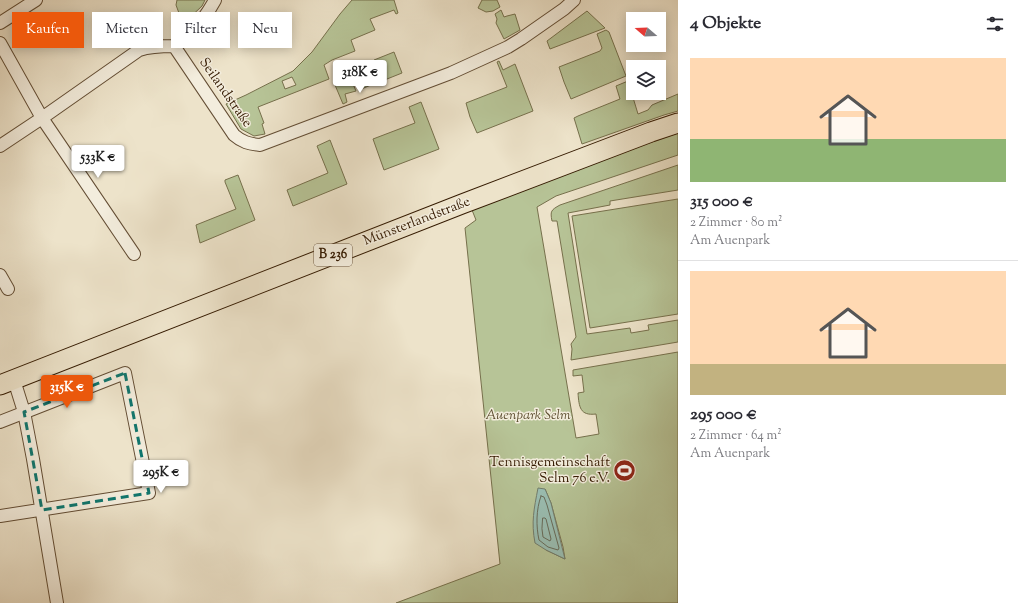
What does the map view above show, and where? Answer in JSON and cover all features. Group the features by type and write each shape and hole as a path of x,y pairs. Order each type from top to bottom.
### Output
{"main road":[{"name":"Münsterlandstraße","path":"7,382 454,207 678,123"}],"street":[{"path":"0,23 36,0"},
{"path":"208,12 215,0"},
{"name":"Seilandstraße","path":"175,48 234,135 246,143 260,145 451,73 508,47 564,9 574,0"},
{"path":"0,43 42,118 134,254"},
{"path":"0,146 139,50 149,47 171,46"},
{"path":"0,275 8,289"},
{"path":"0,422 125,373 149,493 0,516"},
{"path":"7,382 24,412 57,603"}],"highlighted area":[{"path":"125,373 149,493 42,510 24,412"}],"green space":[{"path":"177,0 205,0 202,6 196,12 179,12 176,5"},
{"path":"352,0 394,0 398,13 396,14 394,10 370,19 375,30 351,40 355,51 332,60 324,65 329,79 258,107 264,123 262,124 265,134 254,136 241,129 226,104 293,71 312,52","holes":["292,77 296,85 285,89 282,81"]},
{"path":"482,0 497,0 500,7 493,11 486,12 478,8"},
{"path":"501,10 504,17 515,14 520,30 504,39 496,23 497,19 495,14"},
{"path":"587,11 605,28 550,49 547,41"},
{"path":"606,30 609,32 626,76 571,99 559,67 600,51 602,48 597,34"},
{"path":"394,52 402,73 382,81 374,60"},
{"path":"499,61 503,70 515,64 533,111 477,133 466,103 507,87 497,62"},
{"path":"374,72 378,82 359,90 355,80"},
{"path":"350,77 356,91 345,94 347,102 343,104 335,85"},
{"path":"626,82 626,100 634,100 638,114 648,110 652,105 678,94 678,111 582,144 574,118 620,99 616,86"},
{"path":"421,102 439,149 384,170 373,139 415,123 409,107"},
{"name":"Auenpark Selm","path":"678,133 678,155 556,196 537,207 576,438 599,434 596,414 587,414 581,410 578,393 584,392 582,375 573,376 573,370 678,352 678,603 396,603 500,564 465,228 476,220 472,210","holes":["545,489 551,503 563,547 565,559 546,550"]},
{"path":"330,140 347,184 293,206 287,190 328,173 317,146"},
{"path":"678,165 678,190 610,201 610,205 568,213 587,334 630,328 631,333 649,330 648,325 678,320 678,342 571,360 571,344 576,337 557,221 552,221 552,211 560,205"},
{"path":"238,175 255,220 200,243 196,225 236,209 225,180"},
{"path":"678,199 678,314 590,328 572,216"}],"water":[{"path":"538,488 545,489 551,503 565,559 535,543 533,522"}],"place":[{"name":"Tennisgemeinschaft Selm 76 e.V.","path":"625,471"}]}
